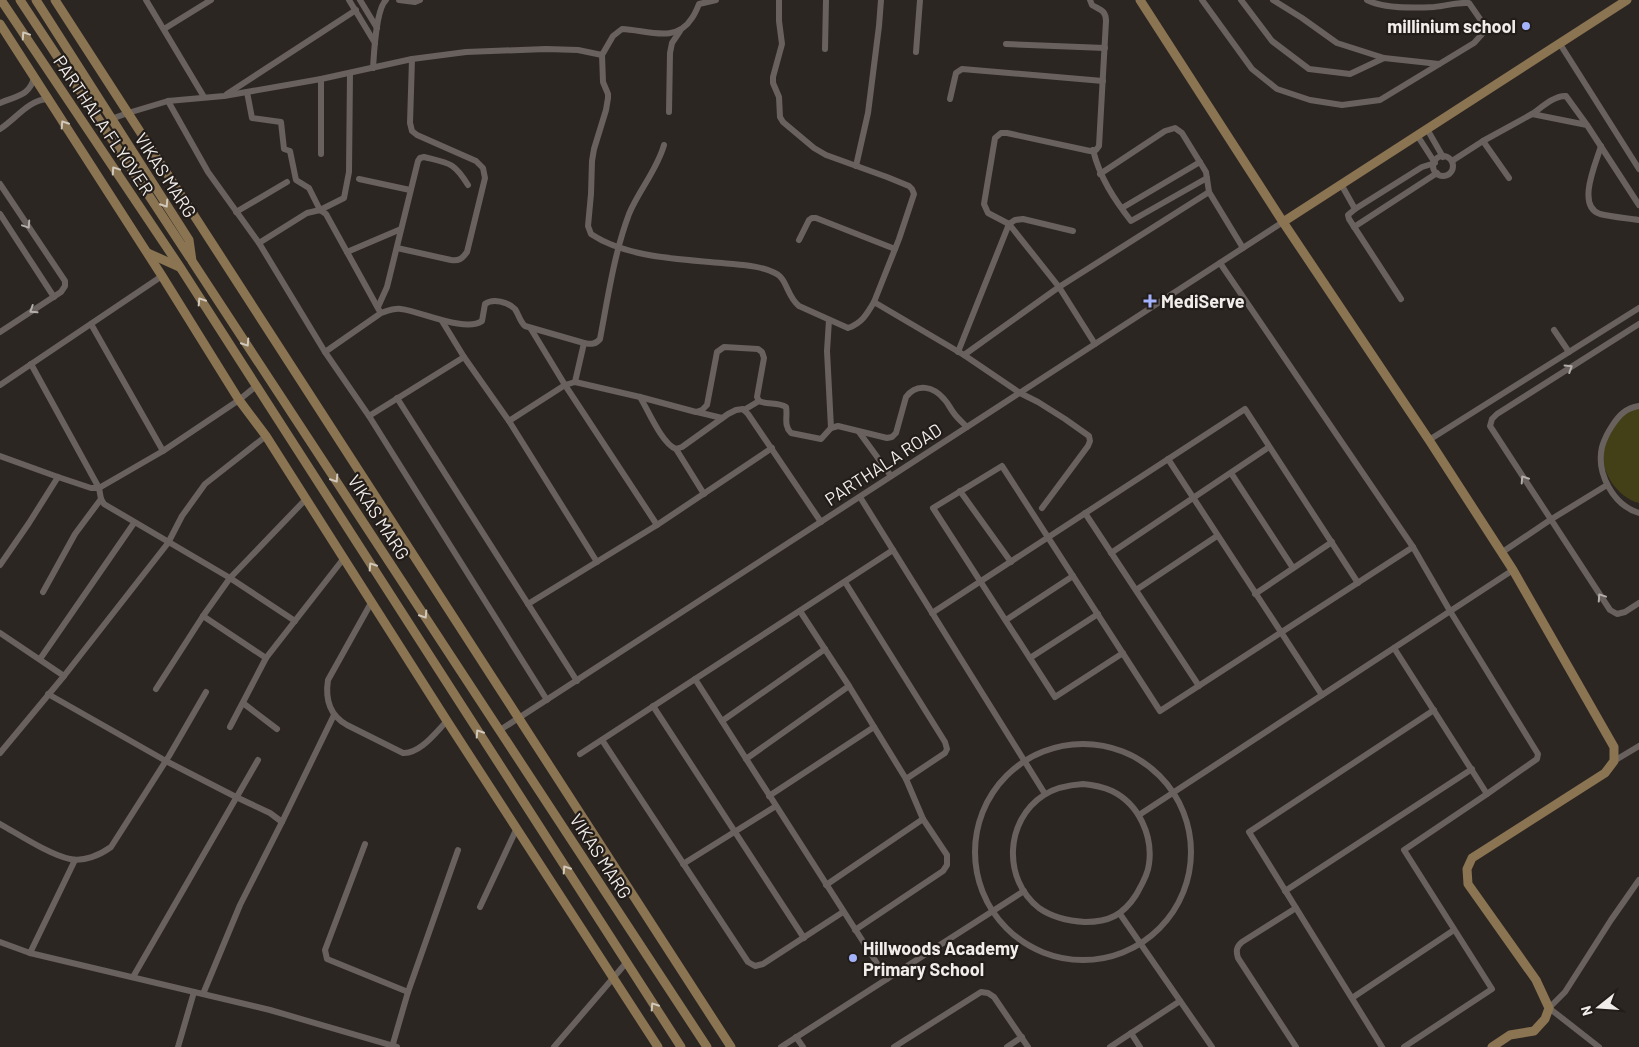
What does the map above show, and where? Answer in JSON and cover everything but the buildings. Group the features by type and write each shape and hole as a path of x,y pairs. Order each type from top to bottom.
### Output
{"street":[{"name":"PARTHALA FLYOVER","path":"2,0 180,267"},
{"name":"PARTHALA FLYOVER","path":"20,0 192,261"},
{"name":"VIKAS MARG","path":"36,0 189,240 192,261 708,1047"},
{"path":"55,0 731,1047"},
{"path":"146,0 204,96"},
{"path":"164,29 212,0"},
{"path":"349,0 375,44"},
{"path":"360,0 377,28"},
{"path":"373,68 377,28 382,4 386,0"},
{"path":"400,0 415,2 420,0"},
{"path":"669,112 670,53 672,43 692,19 699,2 716,0"},
{"path":"681,30 670,34 622,29 613,36 602,55 603,82 608,98 594,149 588,226 591,234 618,247 675,260 751,266 774,272 780,275 793,301 848,328 857,325 864,319 874,302 914,194 912,189 887,177 826,155 814,148 783,122 780,117 779,97 773,83 782,44 779,0"},
{"path":"825,49 826,0"},
{"path":"856,166 868,113 881,0"},
{"path":"916,52 920,0"},
{"path":"1090,0 1092,4 1102,9 1106,15 1099,146 1096,150 1082,150 1007,133 998,135 995,138 984,204 988,213 1009,224 1059,287 1095,344"},
{"path":"1140,0 1283,222 1429,440 1513,570 1614,747 1614,761"},
{"path":"1202,0 1252,69 1277,89 1310,100 1342,105 1380,100 1474,43 1483,33 1480,19 1469,4 1448,2 1435,7 1403,8 1372,3 1367,0"},
{"path":"1241,0 1272,41 1309,69 1350,74 1384,58"},
{"path":"1273,0 1337,43 1384,58 1439,64"},
{"path":"1430,0 1435,7"},
{"path":"1283,222 1624,1"},
{"path":"224,96 356,10"},
{"path":"0,24 34,77 41,100 148,253 239,400 266,436 516,830 658,1047"},
{"path":"1006,44 1105,48"},
{"path":"1560,44 1639,168"},
{"path":"111,119 168,101 204,96 224,96 321,79 412,59 466,52 546,49 578,50 602,55"},
{"path":"397,248 450,260 458,261 463,258 467,252 485,178 483,168 476,161 417,135 412,130 410,123 412,59"},
{"path":"950,99 956,73 962,69 1103,81"},
{"path":"259,243 307,213 320,210 344,198 349,172 350,73"},
{"path":"34,77 26,96 30,102 41,100"},
{"path":"321,79 321,154"},
{"path":"0,103 29,89 38,90 41,100"},
{"path":"247,92 252,118 280,122 284,149 290,151 296,180 309,188 320,210 326,214 380,310"},
{"path":"1452,161 1563,95 1587,125 1639,205"},
{"path":"0,129 31,104 41,100"},
{"path":"168,101 208,172 259,243 325,352 370,416 547,700"},
{"path":"1532,114 1587,125"},
{"path":"1100,174 1171,128 1175,128 1182,133 1206,172 1209,192 1242,248"},
{"path":"1427,129 1443,157"},
{"path":"1401,298 1348,215 1356,208 1422,167 1434,163 1443,157 1447,157 1452,161 1451,173 1446,176 1440,176 1435,172 1434,163 1417,135"},
{"path":"1483,141 1509,178"},
{"path":"380,310 400,309 442,321 477,324 484,317 485,304 494,300 514,308 522,323 532,329 584,343 596,343 600,339 618,247 632,208 658,162 664,145"},
{"path":"1601,146 1587,192 1590,205 1598,213 1639,220"},
{"path":"1093,150 1100,174 1131,221 1207,178"},
{"path":"325,352 380,310 418,161 424,157 450,164 460,172 468,185"},
{"path":"1122,208 1200,162"},
{"path":"1354,227 1437,173"},
{"path":"359,179 410,190"},
{"path":"236,212 287,182"},
{"path":"1341,184 1356,208"},
{"path":"0,185 64,281 65,286 54,297 0,332"},
{"path":"961,353 1059,287 1209,192"},
{"path":"0,214 54,297"},
{"path":"799,240 809,220 816,218 895,249"},
{"path":"961,353 1009,224 1015,220 1022,220 1073,231"},
{"name":"PARTHALA ROAD","path":"500,730 1283,222"},
{"path":"347,252 401,229"},
{"path":"148,253 180,267"},
{"path":"1220,263 1414,547 1538,754 1537,759 1404,850 1492,989 1404,1047"},
{"name":"VIKAS MARG","path":"180,267 681,1047"},
{"path":"0,385 162,276"},
{"path":"874,302 961,353 1089,436 1088,446 1042,508"},
{"path":"1429,440 1639,308"},
{"path":"829,320 827,351 831,428"},
{"path":"442,321 464,357 509,421 597,562"},
{"path":"91,324 164,451"},
{"path":"1639,324 1497,414 1492,419 1490,426 1610,610 1617,614 1625,612 1639,603"},
{"path":"532,329 565,385 657,525"},
{"path":"1554,330 1569,352"},
{"path":"574,382 584,343"},
{"path":"696,412 702,410 707,405 717,352 724,347 758,349 762,352 764,358 757,397 758,401"},
{"path":"370,416 464,357"},
{"path":"32,364 99,488 104,504 230,578 295,621"},
{"path":"509,421 565,385 574,382 722,418"},
{"path":"0,456 91,488 99,488 164,451 239,400 256,386"},
{"path":"758,401 786,407 786,425 790,433 821,440 831,428 838,426 887,438 892,437 896,433 906,397 910,392 918,388 927,388 945,399 954,414 967,427"},
{"path":"640,397 670,447 676,449 682,447 722,418 736,410 744,410 758,401"},
{"path":"397,398 577,680"},
{"path":"1639,406 1619,414 1608,431 1602,447 1602,464 1607,485 1618,500 1632,511 1639,513"},
{"path":"932,613 1245,409 1358,583"},
{"path":"744,410 772,448 821,522"},
{"path":"859,432 891,476"},
{"path":"0,753 64,676 168,543 182,516 205,484 266,436"},
{"path":"1111,553 1269,447"},
{"path":"528,604 657,525 772,448"},
{"path":"676,449 704,494"},
{"path":"1168,460 1322,695"},
{"path":"1123,653 1055,697 933,508 1002,466 1098,614 1123,653 1160,711 1414,547"},
{"path":"1231,473 1293,568"},
{"path":"0,565 58,477"},
{"path":"1501,553 1607,485"},
{"path":"960,491 1011,562"},
{"path":"860,497 1045,794"},
{"path":"44,592 75,534 101,499"},
{"path":"156,689 230,578 306,499"},
{"path":"1085,513 1199,686"},
{"path":"40,659 134,523"},
{"path":"1136,590 1217,536"},
{"path":"1256,594 1332,542"},
{"path":"580,754 893,550"},
{"path":"230,727 266,658 344,558"},
{"path":"1139,815 1513,570"},
{"path":"1006,620 1073,576"},
{"path":"845,582 946,742 947,749 945,753 906,779"},
{"path":"371,603 328,680 327,699 334,715 347,725 403,753 416,750 447,721"},
{"path":"800,611 906,779 923,819 947,855 947,866 942,871 855,930"},
{"path":"1030,658 1098,614"},
{"path":"203,616 266,658"},
{"path":"0,633 64,676"},
{"path":"1394,648 1488,794"},
{"path":"722,721 824,649"},
{"path":"695,679 887,979"},
{"path":"746,759 849,686"},
{"path":"0,824 33,843 75,860 97,855 111,847 166,761 206,692"},
{"path":"48,694 166,761 236,797 270,812 282,822"},
{"path":"243,703 278,729"},
{"path":"653,706 804,938"},
{"path":"1382,1047 1249,832 1434,710"},
{"path":"203,994 240,905 334,715"},
{"path":"769,796 874,727"},
{"path":"602,740 748,962 755,966 763,964 843,912"},
{"path":"1092,744 1128,753 1159,774 1173,793 1191,841 1188,878 1174,912 1141,945 1115,956 1078,961 1044,954 1015,937 992,911 978,880 975,846 982,813 998,784 1024,760 1054,747 1092,744"},
{"path":"1599,1047 1549,1008 1536,980 1468,884 1467,869 1472,858 1605,773 1614,761 1639,746"},
{"path":"133,977 258,760"},
{"path":"1285,891 1472,769"},
{"path":"1083,784 1100,786 1114,792 1129,803 1139,815 1149,842 1149,865 1143,884 1130,904 1120,914 1103,920 1071,921 1057,918 1039,908 1024,891 1016,875 1012,855 1014,836 1022,817 1032,804 1045,794 1063,786 1083,784"},
{"path":"683,864 776,806"},
{"path":"826,884 923,819"},
{"path":"480,907 516,830"},
{"path":"365,844 326,950 327,959 408,992"},
{"path":"0,942 30,953 270,1010 394,1046 408,992 458,850"},
{"path":"30,953 75,860"},
{"path":"1492,1047 1510,1035 1534,1030 1545,1019 1549,1008 1565,992 1639,880"},
{"path":"781,1047 1024,891"},
{"path":"1296,908 1242,942 1236,951 1238,958 1296,1047"},
{"path":"1120,914 1212,1047"},
{"path":"1352,998 1454,930"},
{"path":"554,1047 626,963"},
{"path":"178,1047 194,992"},
{"path":"894,1047 981,992 988,993 994,997 1028,1047"},
{"path":"1110,1047 1180,1001"},
{"path":"1131,1033 1140,1047"},
{"path":"796,1037 802,1047"},
{"path":"1007,1047 1022,1037"}],"shaded area":[{"path":"1639,407 1639,503 1631,500 1617,489 1607,475 1604,466 1603,449 1618,421 1624,414"}],"place":[{"name":"millinium school","path":"1526,26"},
{"name":"MediServe","path":"1150,301"},
{"name":"Hillwoods Academy Primary School","path":"853,958"}]}
